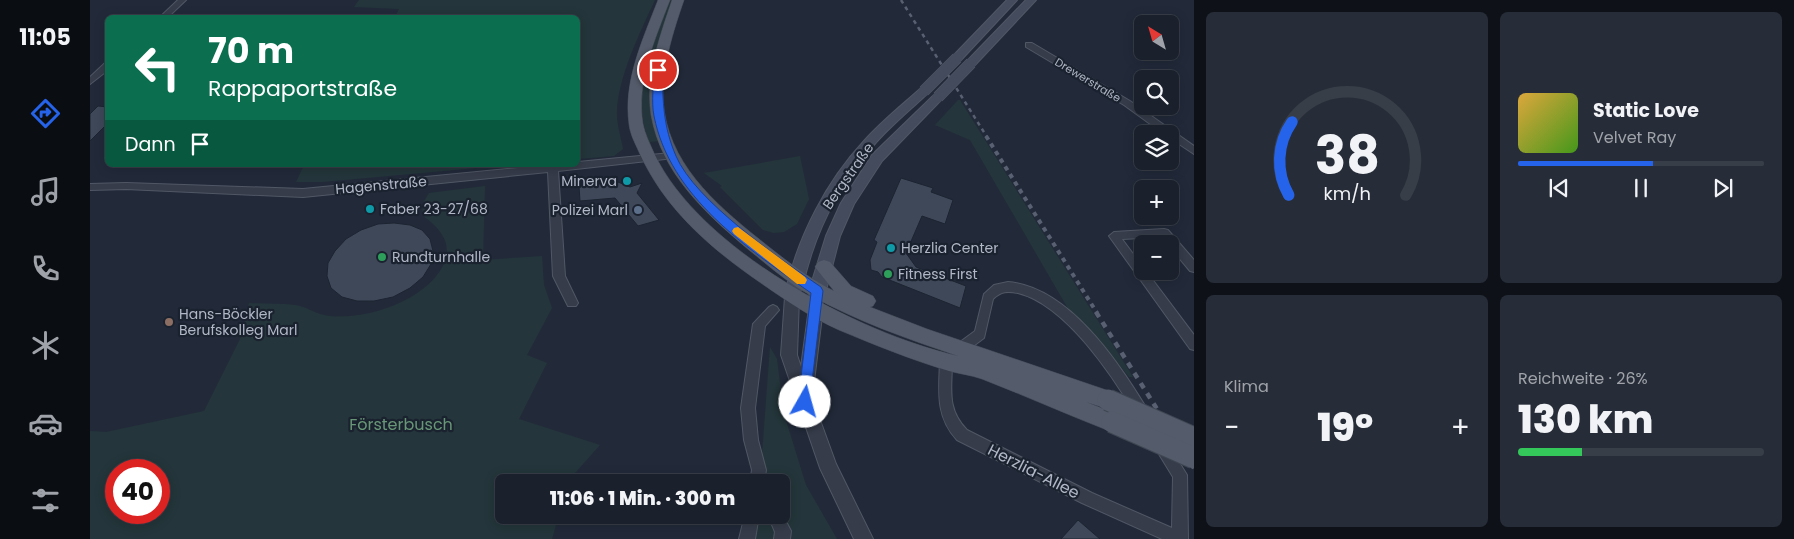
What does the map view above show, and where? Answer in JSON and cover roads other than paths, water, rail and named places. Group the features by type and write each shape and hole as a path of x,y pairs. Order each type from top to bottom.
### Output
{"main road":[{"path":"664,0 646,49 636,92 634,110 636,126 649,160 664,185 696,223 727,251 792,297 850,307 959,351 1108,400 1194,438"},
{"path":"678,0 662,50 658,70 657,92 658,114 671,156 695,191 715,211 796,277 816,300"},
{"name":"Bergstraße","path":"792,297 796,277 814,228 834,190 862,151 957,58 1012,0"},
{"name":"Bergstraße","path":"816,300 833,236 848,203 874,163 1031,0"},
{"path":"824,268 846,291 959,351 977,369 1112,422 1194,458"}],"street":[{"path":"165,15 182,0"},
{"name":"Drewerstraße","path":"1029,45 1127,104 1157,125"},
{"path":"90,81 105,68"},
{"name":"Drewerstraße","path":"1179,140 1194,151"},
{"name":"Hagenstraße","path":"580,166 671,156"},
{"name":"Hagenstraße","path":"90,187 126,186 303,193 574,167"},
{"path":"553,169 559,276 572,303"},
{"path":"1194,268 1164,233 1114,236 1194,345"},
{"name":"Herzlia-Allee","path":"1019,287 1036,293 1068,318 1100,352 1129,390 1180,475 1180,539 1087,498 962,435 952,427 945,405 959,351 980,334 988,297 998,288 1019,287"},
{"name":"Bergstraße","path":"792,297 789,355 829,468 864,539"},
{"name":"Bergstraße","path":"805,402 816,300"},
{"path":"758,474 751,440 748,408 759,324 773,310"},
{"path":"748,539 750,524"},
{"path":"780,524 783,531 782,539"}],"railway":[{"path":"901,0 987,137"},
{"path":"986,136 1097,313"},
{"path":"1096,312 1194,468"}],"place":[{"name":"Minerva","path":"627,181"},
{"name":"Faber 23-27/68","path":"370,209"},
{"name":"Polizei Marl","path":"638,210"},
{"name":"Herzlia Center","path":"891,248"},
{"name":"Rundturnhalle","path":"382,257"},
{"name":"Fitness First","path":"888,274"},
{"name":"Hans-Böckler Berufskolleg Marl","path":"169,322"}],"park label":[{"name":"Försterbusch","path":"401,424"}]}
